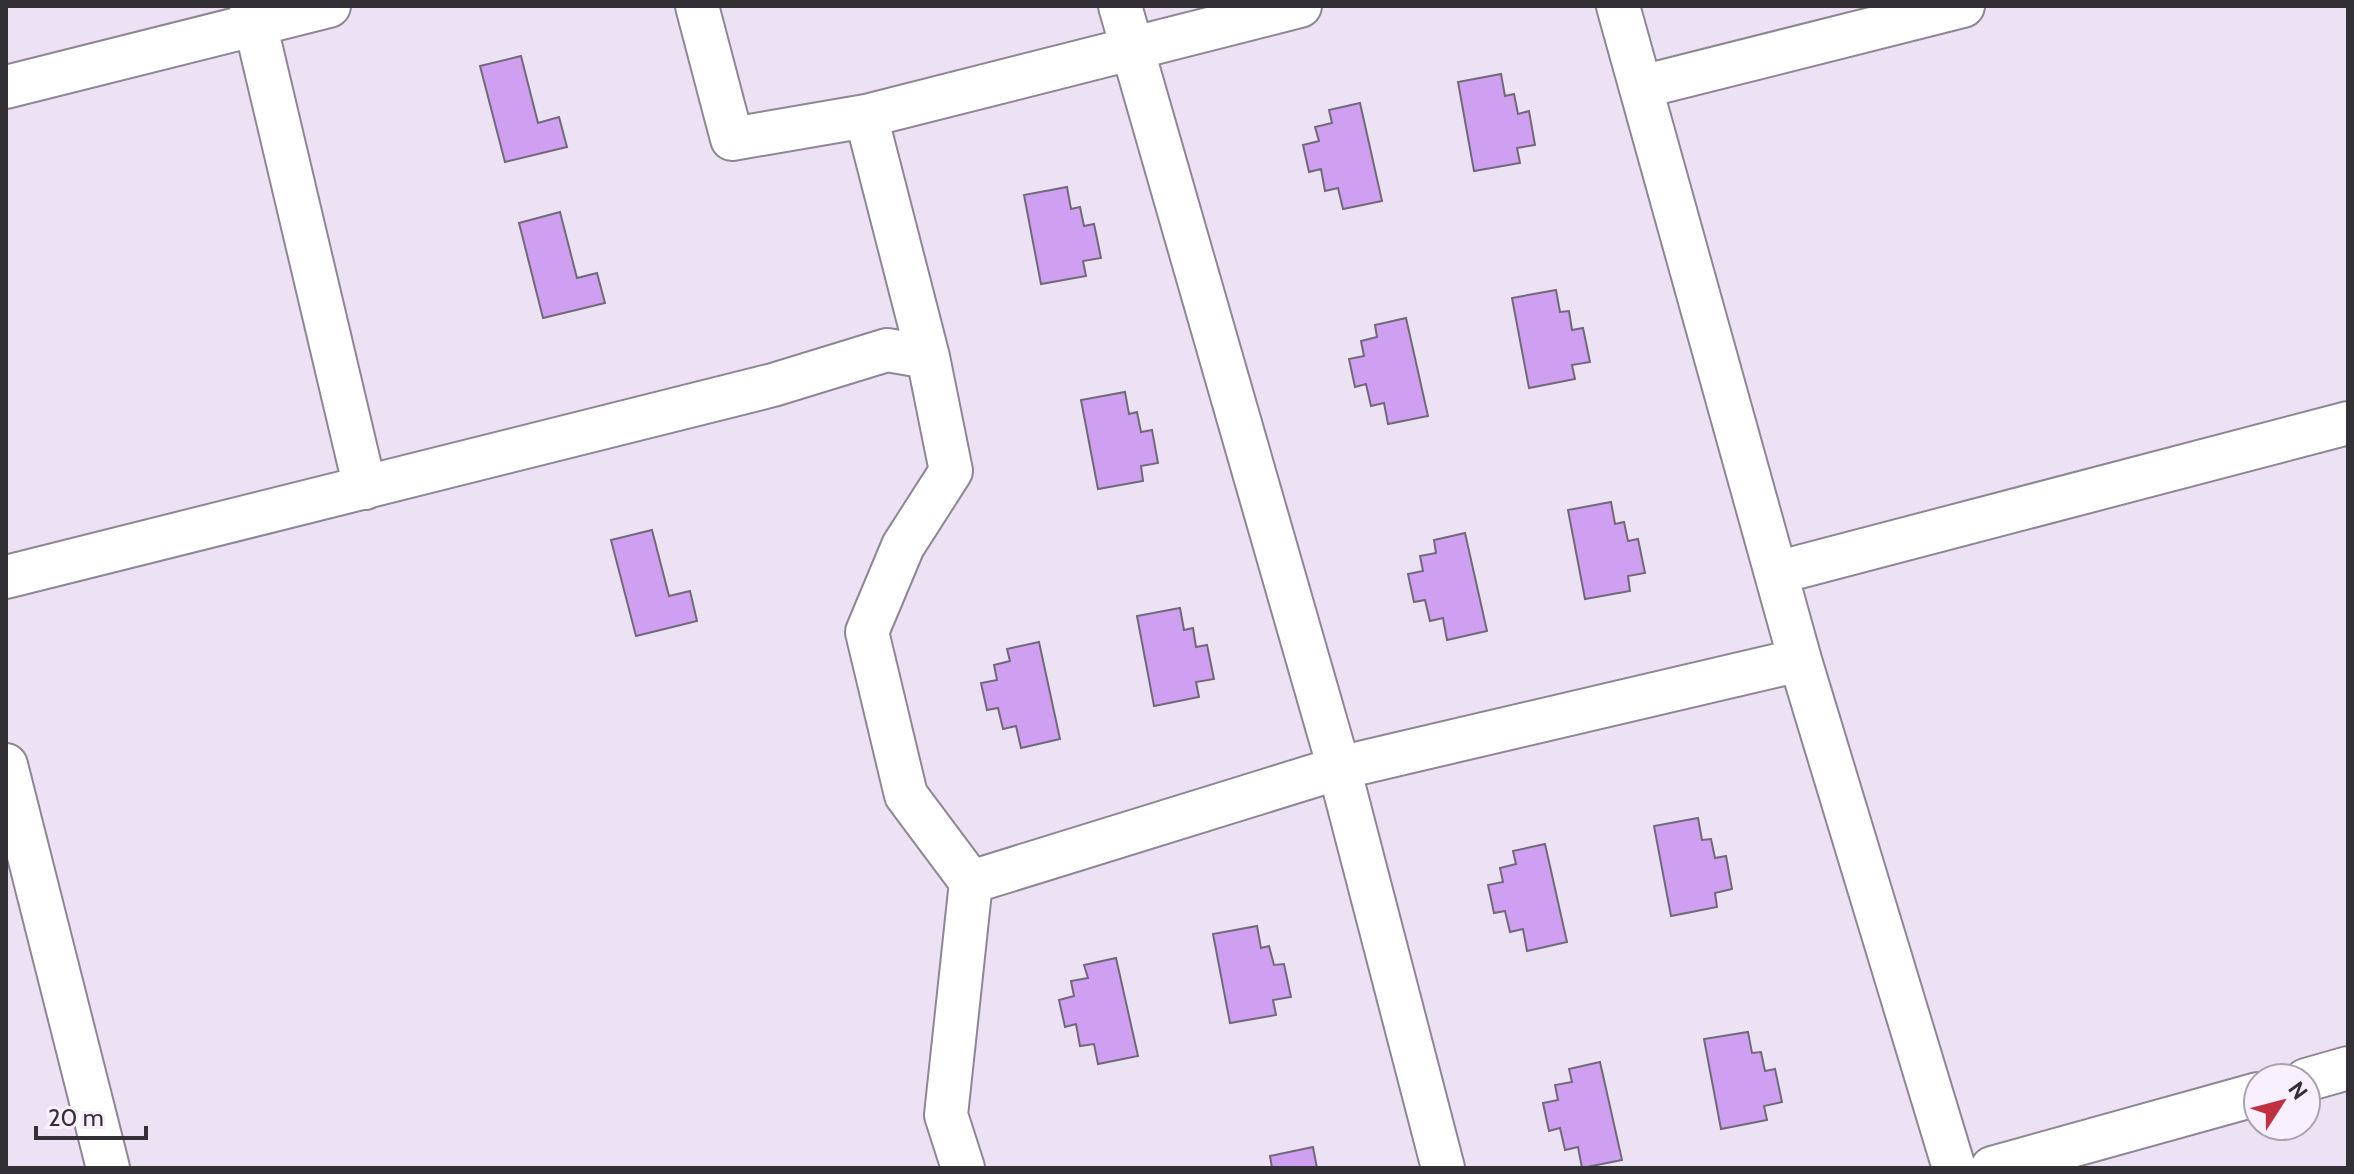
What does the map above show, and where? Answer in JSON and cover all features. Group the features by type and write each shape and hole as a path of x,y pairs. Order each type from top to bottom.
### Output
{"street":[{"path":"6,87 253,15 329,6"},
{"path":"697,6 732,139 866,116 1300,6"},
{"path":"1120,6 1339,768 1443,1168"},
{"path":"1618,6 1800,660 1954,1168"},
{"path":"1641,87 1963,6"},
{"path":"253,15 365,488"},
{"path":"866,116 928,357 951,471 903,546 867,632 906,795 971,882 946,1115 963,1168"},
{"path":"6,577 773,385 887,350 928,357"},
{"path":"1776,573 2348,423"},
{"path":"971,882 1339,768 1800,660"},
{"path":"6,765 108,1168"},
{"path":"2322,1075 2348,1068"},
{"path":"1992,1168 2242,1098"}],"building":[{"path":"521,56 538,123 559,117 567,147 505,162 480,66"},
{"path":"1501,74 1505,96 1514,94 1518,114 1529,111 1535,145 1517,148 1520,163 1474,171 1458,82"},
{"path":"1360,103 1382,201 1343,209 1338,188 1325,191 1321,169 1309,172 1303,145 1319,141 1315,127 1332,123 1329,110"},
{"path":"1067,187 1071,209 1080,207 1084,226 1094,224 1101,258 1083,261 1086,276 1041,284 1024,195"},
{"path":"560,212 577,278 597,273 605,303 543,318 519,223"},
{"path":"1556,290 1560,312 1569,311 1572,330 1583,328 1590,362 1572,365 1575,379 1529,388 1512,298"},
{"path":"1406,318 1428,416 1388,424 1384,403 1371,406 1366,384 1355,387 1349,359 1364,356 1361,341 1377,337 1375,325"},
{"path":"1125,392 1129,414 1137,412 1141,432 1152,430 1158,463 1141,466 1143,481 1098,489 1081,400"},
{"path":"1611,502 1615,524 1624,522 1628,541 1638,539 1645,573 1628,576 1630,591 1585,599 1568,510"},
{"path":"652,530 669,596 690,591 697,621 636,636 611,540"},
{"path":"1465,533 1487,631 1447,640 1443,618 1430,621 1425,600 1414,602 1408,574 1423,571 1420,556 1436,553 1434,540"},
{"path":"1180,608 1184,630 1193,628 1196,647 1207,645 1214,679 1196,682 1199,697 1154,706 1137,616"},
{"path":"1039,642 1060,739 1021,748 1016,726 1003,729 998,708 987,710 981,683 997,680 994,665 1010,661 1007,649"},
{"path":"1698,818 1702,840 1711,839 1715,858 1726,856 1732,889 1715,893 1717,907 1671,916 1654,826"},
{"path":"1545,844 1567,942 1527,951 1523,929 1510,932 1505,911 1494,913 1488,885 1503,882 1500,868 1516,864 1513,851"},
{"path":"1257,926 1261,948 1269,946 1274,965 1284,964 1291,997 1273,1000 1276,1015 1230,1023 1213,934"},
{"path":"1116,958 1138,1056 1098,1064 1094,1044 1080,1046 1076,1024 1065,1027 1059,1000 1074,996 1071,981 1088,978 1084,965"},
{"path":"1748,1032 1752,1053 1761,1052 1765,1071 1775,1069 1782,1102 1764,1106 1767,1120 1721,1129 1704,1039"},
{"path":"1600,1062 1622,1160 1582,1168 1578,1147 1565,1150 1560,1128 1549,1131 1543,1103 1558,1100 1555,1085 1572,1082 1569,1069"},
{"path":"1313,1147 1317,1168 1272,1168 1270,1156"}]}
